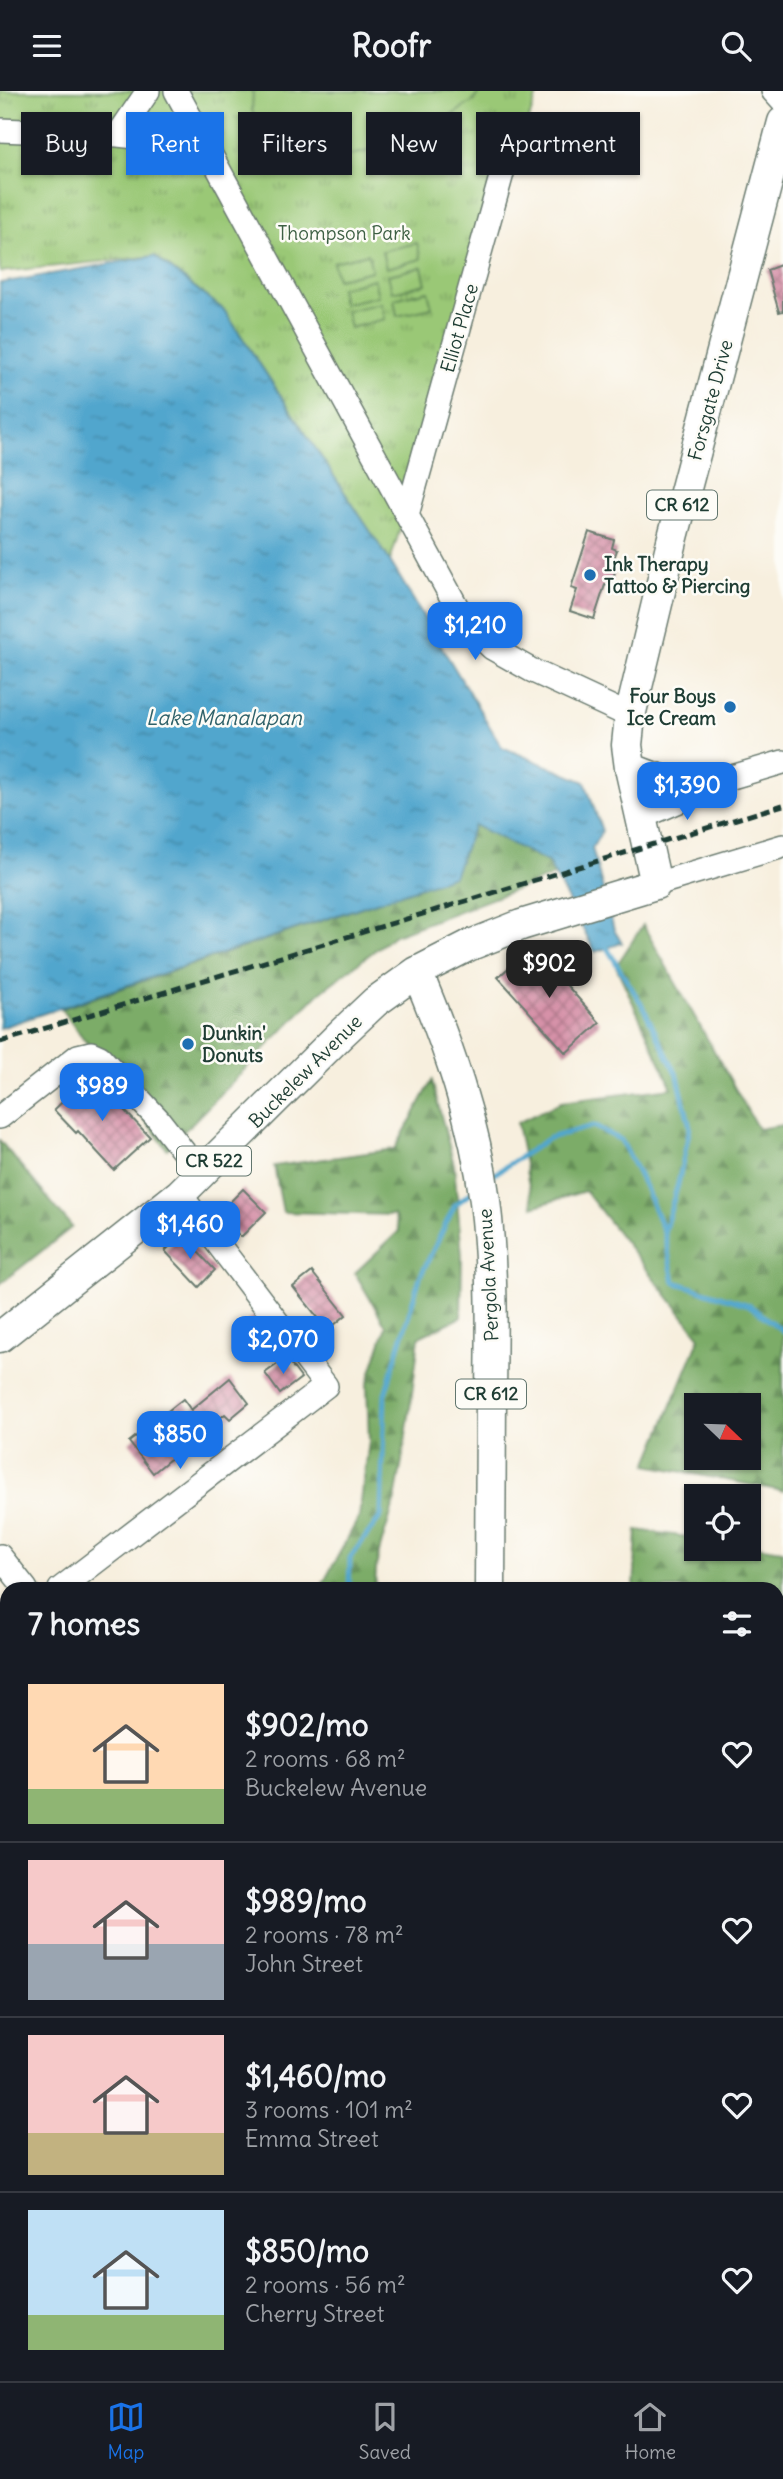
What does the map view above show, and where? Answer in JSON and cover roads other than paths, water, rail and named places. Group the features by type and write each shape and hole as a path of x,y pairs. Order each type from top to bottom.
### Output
{"main road":[{"name":"Forsgate Drive","path":"656,884 630,768 627,745 630,716 672,541 783,123"},
{"path":"630,768 669,783 688,787 708,784"},
{"name":"Buckelew Avenue","path":"0,1337 180,1195 375,1002 417,972 468,946 521,925 656,884"},
{"name":"Pergola Avenue","path":"417,972 443,1035 476,1149 484,1199 492,1311 490,1582"}],"street":[{"path":"118,135 148,91"},
{"path":"176,91 188,112"},
{"path":"772,91 783,102"},
{"path":"0,130 126,136"},
{"path":"223,175 465,622 492,648 531,670 630,716"},
{"name":"Elliot Place","path":"407,515 502,175"},
{"path":"642,817 691,796 708,784 783,762"},
{"name":"CR 522","path":"656,884 783,846"},
{"path":"0,1117 78,1056 91,1053 100,1057 158,1119 201,1174"},
{"path":"69,1582 326,1387 180,1195"},
{"path":"0,1556 20,1582"}],"water":[{"name":"Lake Manalapan","path":"154,256 224,310 390,561 502,747 585,782 602,831 592,848 614,930 622,943 595,952 548,862 474,825 454,876 0,1028 0,283"}],"waterway":[{"path":"607,948 642,1005 678,1077 690,1127 664,1232 674,1282 749,1305 783,1331"},
{"path":"490,1177 549,1138 593,1126 621,1140 664,1232"},
{"path":"349,1582 350,1558 381,1516 385,1394 420,1277 455,1205 474,1190"}],"railway":[{"path":"0,1042 783,805"}],"place":[{"name":"Ink Therapy Tattoo & Piercing","path":"590,575"},
{"name":"Four Boys Ice Cream","path":"730,707"},
{"name":"Dunkin' Donuts","path":"188,1044"}],"park label":[{"name":"Thompson Park","path":"344,233"}]}
